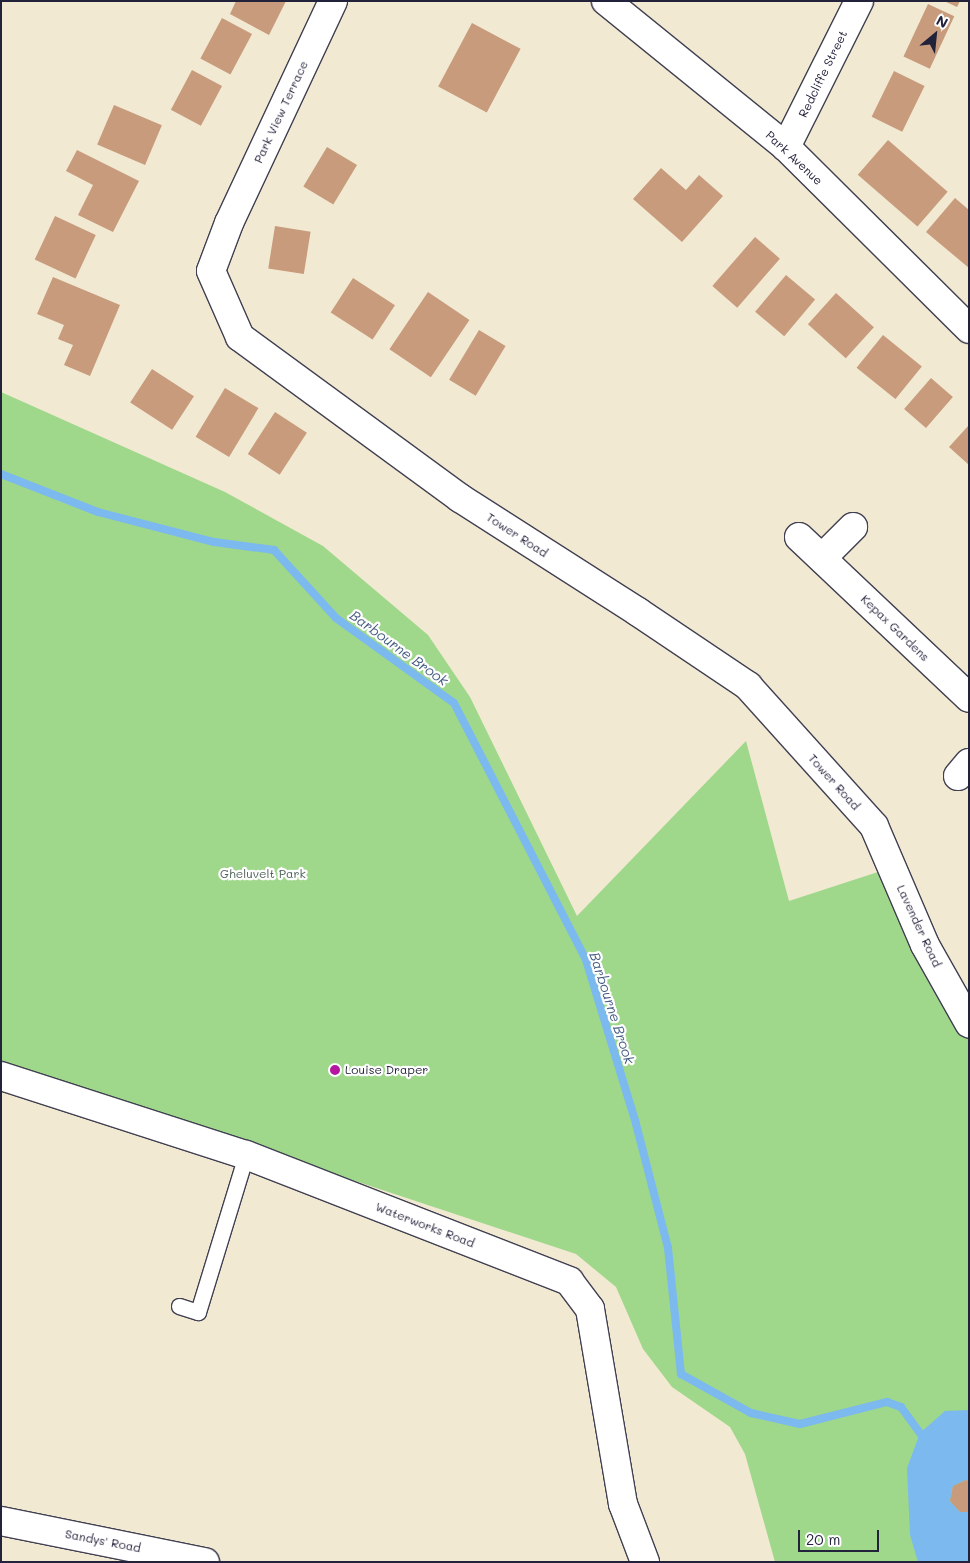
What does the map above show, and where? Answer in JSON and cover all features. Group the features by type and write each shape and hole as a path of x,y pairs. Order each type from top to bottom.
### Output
{"street":[{"name":"Park View Terrace","path":"229,223 333,1"},
{"name":"Park Avenue","path":"606,1 786,148 969,329"},
{"name":"Redcliffe Street","path":"786,148 859,1"},
{"name":"Tower Road","path":"229,223 211,272 240,337 460,498 638,612 748,686 874,826"},
{"path":"822,558 853,527"},
{"name":"Kepax Gardens","path":"799,537 969,698"},
{"name":"Lavender Road","path":"874,826 925,944 969,1023"},
{"name":"Waterworks Road","path":"1,1076 246,1155 569,1281 590,1309 623,1504 645,1562"},
{"name":"Sandys' Road","path":"1,1521 205,1562"}],"lane":[{"path":"179,1306 198,1312 246,1155"}],"green space":[{"name":"Gheluvelt Park","path":"1,392 225,492 323,546 428,635 470,697 577,916 746,741 789,901 881,871 969,1039 969,1562 775,1562 745,1454 730,1427 672,1387 643,1349 616,1287 576,1254 1,1064"}],"water":[{"path":"969,1410 969,1481 966,1480 953,1486 950,1501 960,1512 969,1512 969,1562 918,1562 910,1535 907,1468 920,1433 945,1411"}],"building":[{"path":"236,1 286,1 269,35 230,14"},
{"path":"944,1 960,1 957,7"},
{"path":"928,4 954,16 930,69 903,57"},
{"path":"222,18 252,34 230,75 200,59"},
{"path":"472,23 521,49 487,112 438,87"},
{"path":"192,70 222,86 201,126 171,110"},
{"path":"894,71 925,86 902,132 872,117"},
{"path":"114,105 162,125 145,165 97,145"},
{"path":"888,140 948,192 917,227 858,175"},
{"path":"327,147 357,165 333,204 303,186"},
{"path":"77,150 139,181 113,232 78,215 93,185 66,171"},
{"path":"661,168 686,190 699,175 723,196 682,242 633,199"},
{"path":"955,198 969,210 969,268 926,232"},
{"path":"55,216 96,235 75,279 35,260"},
{"path":"275,226 311,232 304,274 268,268"},
{"path":"755,237 780,259 737,308 712,286"},
{"path":"786,275 815,299 784,336 755,312"},
{"path":"53,277 120,305 90,376 64,365 73,345 58,339 64,325 37,314"},
{"path":"353,278 395,305 373,340 331,312"},
{"path":"428,292 469,320 431,377 389,349"},
{"path":"836,293 874,327 846,358 808,324"},
{"path":"479,330 506,346 476,396 449,380"},
{"path":"883,335 922,366 895,399 857,368"},
{"path":"152,369 194,396 172,430 130,403"},
{"path":"931,378 953,397 926,428 904,409"},
{"path":"225,388 258,408 229,457 196,437"},
{"path":"275,412 307,433 280,475 248,454"},
{"path":"969,425 969,465 949,447"},
{"path":"966,1480 969,1481 969,1512 960,1512 950,1501 953,1486"}],"waterway":[{"name":"Barbourne Brook","path":"1,474 98,512 214,542 274,550 336,618 454,703 586,960 636,1124 668,1248 681,1374 751,1413 800,1424 887,1402 901,1407 925,1440"}],"place":[{"name":"Louise Draper","path":"335,1070"}]}
